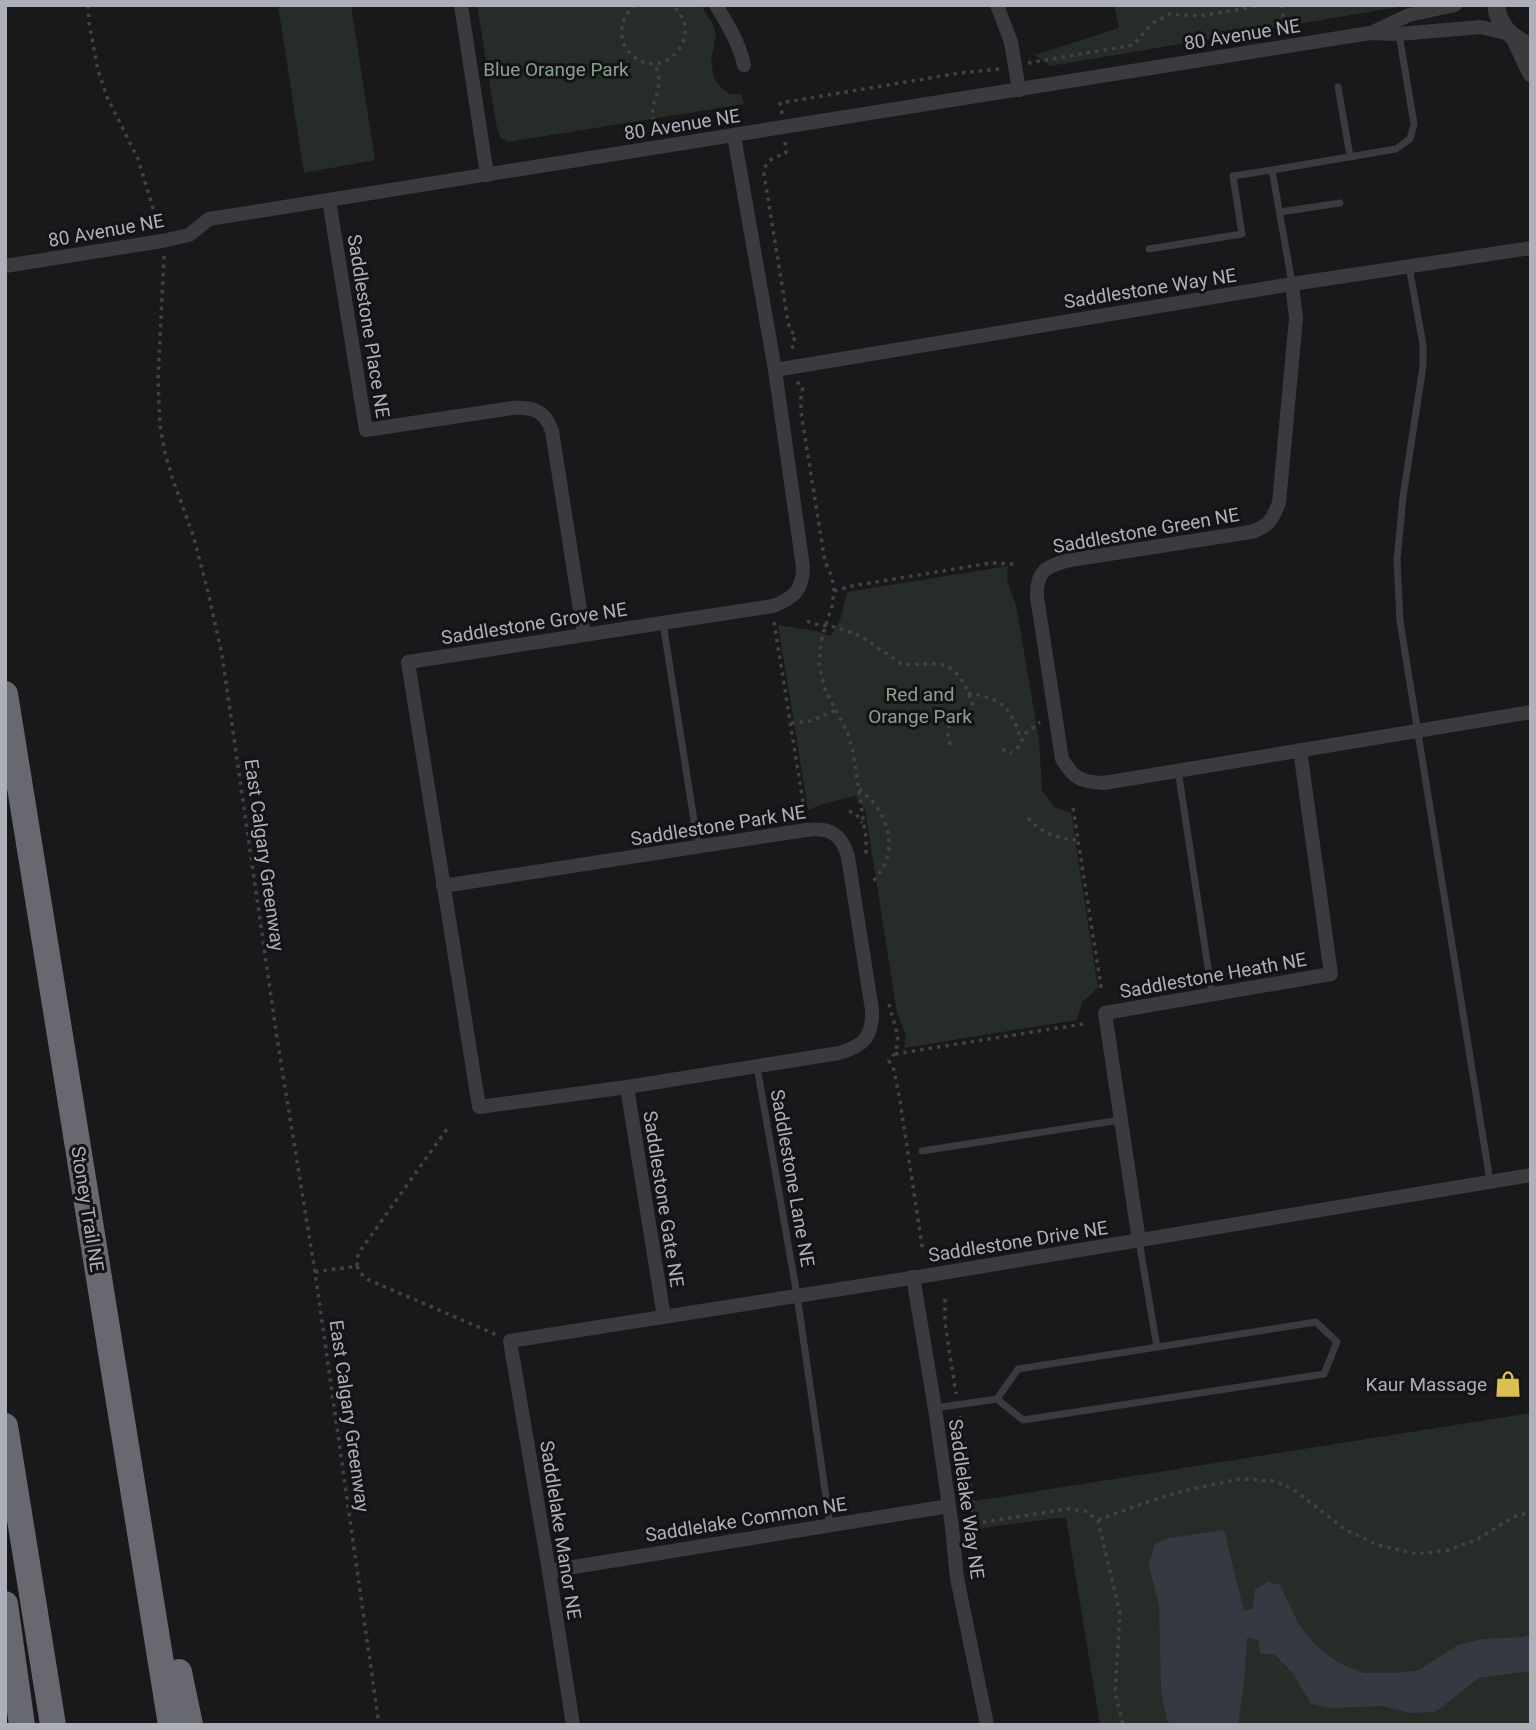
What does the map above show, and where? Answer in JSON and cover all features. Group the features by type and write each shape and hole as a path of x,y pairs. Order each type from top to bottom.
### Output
{"highway":[{"name":"Stoney Trail NE","path":"5,694 171,1725"},
{"path":"103,1298 190,1725"},
{"path":"5,1426 54,1725"},
{"path":"5,1604 22,1725"}],"street":[{"path":"461,5 487,175"},
{"path":"716,5 737,42 744,65"},
{"path":"997,5 1011,42 1019,90"},
{"name":"80 Avenue NE","path":"1370,33 1409,15 1455,5"},
{"path":"1496,5 1503,26 1518,40 1531,74"},
{"name":"80 Avenue NE","path":"5,266 162,241 189,234 209,219 1370,33 1399,34 1481,27 1518,40"},
{"name":"Saddlestone Grove NE","path":"627,1087 479,1107 408,662 773,606 789,600 801,586 803,567 775,370 734,135"},
{"name":"Saddlestone Place NE","path":"329,200 366,430 512,408 530,408 540,412 549,421 552,431 584,635"},
{"name":"Saddlestone Way NE","path":"775,370 1292,284 1531,248"},
{"name":"Saddlestone Green NE","path":"1292,284 1296,318 1279,503 1270,523 1251,532 1063,561 1043,570 1036,587 1037,597 1059,748 1067,768 1081,780 1104,783 1531,712"},
{"name":"Saddlestone Heath NE","path":"1139,1241 1105,1013 1331,974 1300,750"},
{"name":"Saddlestone Park NE","path":"443,886 816,829 835,834 842,840 848,857 872,1010 870,1031 866,1039 849,1050 627,1087"},
{"name":"Saddlestone Gate NE","path":"627,1087 664,1317"},
{"name":"Saddlestone Drive NE","path":"510,1341 1139,1241 1531,1175"},
{"name":"Saddlelake Way NE","path":"913,1277 935,1409 957,1578 987,1725"},
{"name":"Saddlelake Manor NE","path":"510,1341 573,1725"},
{"name":"Saddlelake Common NE","path":"549,1571 949,1506"}],"lane":[{"path":"1149,250 1242,233 1233,176 1395,149 1410,139 1413,124 1399,34"},
{"path":"1338,87 1350,156"},
{"path":"1272,170 1292,284"},
{"path":"1280,212 1340,203"},
{"path":"1409,266 1423,345 1423,366 1403,497 1397,559 1400,621 1490,1182"},
{"path":"663,623 698,847"},
{"path":"1178,770 1212,994"},
{"name":"Saddlestone Lane NE","path":"757,1067 797,1295 830,1525"},
{"path":"922,1151 1121,1119"},
{"path":"1139,1241 1157,1347"},
{"path":"935,1409 997,1399 1018,1369 1316,1322 1337,1342 1324,1374 1023,1420 997,1399"}],"path":[{"name":"East Calgary Greenway","path":"88,5 97,70 107,97 138,159 162,241 164,253 158,379 160,426 173,480 193,535 222,655 277,1038 315,1272 379,1725"},
{"path":"635,5 623,19 622,39 633,56 655,63 671,58 684,41 684,20 672,5"},
{"path":"1037,61 1133,45 1153,23 1170,14 1199,16 1264,5"},
{"path":"1282,5 1284,23"},
{"path":"654,121 652,109 659,80 655,63"},
{"path":"782,115 780,103 960,73 994,70"},
{"path":"785,140 786,153 767,162 764,174 788,322 790,330 796,336 792,343"},
{"path":"797,383 803,387 802,412 825,562 834,591 819,665 825,689 848,734 853,752 867,865"},
{"path":"834,591 979,565 999,562 1014,564"},
{"path":"807,621 867,638 900,663 934,663 947,666 956,672 973,707 957,713 951,721 947,735 950,745"},
{"path":"774,622 805,814"},
{"path":"968,693 1002,703 1010,713 1021,741"},
{"path":"791,723 811,721 836,710"},
{"path":"1017,749 1026,733 1040,722"},
{"path":"1002,749 1012,753"},
{"path":"859,789 874,801 887,828 884,865 870,884 868,874"},
{"path":"1073,808 1102,993"},
{"path":"849,811 856,814 864,828"},
{"path":"1028,818 1035,826 1051,835 1078,839"},
{"path":"888,997 899,1043 890,1061 900,1101 923,1252"},
{"path":"895,1054 1083,1024"},
{"path":"447,1129 360,1251 357,1266 360,1273 369,1280 510,1341"},
{"path":"315,1272 357,1266"},
{"path":"1098,1520 1183,1491 1240,1479 1274,1481 1293,1489 1346,1530 1378,1545 1417,1554 1449,1550 1478,1539 1513,1517 1531,1512"},
{"path":"952,1527 1067,1509 1085,1511 1098,1520 1120,1614 1115,1692 1123,1725"}],"green space":[{"path":"278,5 351,5 375,160 304,173"},
{"name":"Blue Orange Park","path":"477,5 701,5 716,34 711,62 714,77 720,87 729,94 741,94 744,104 508,142 501,138 497,129"},
{"path":"1114,5 1411,5 1050,66 1035,55 1119,28"},
{"name":"Red and Orange Park","path":"1008,566 1007,581 1016,605 1039,740 1042,790 1054,807 1071,813 1098,988 1082,1002 1077,1020 904,1048 906,1036 897,1013 865,809 855,796 808,810 778,625 831,636 841,617 847,592"},
{"path":"1531,1413 1531,1725 1100,1725 1066,1517 974,1529 975,1501"}],"shaded area":[{"path":"1224,1530 1244,1611 1253,1609 1255,1590 1268,1582 1280,1585 1298,1623 1312,1642 1343,1665 1364,1673 1419,1670 1458,1645 1484,1639 1531,1635 1531,1673 1479,1678 1435,1712 1412,1713 1382,1706 1332,1708 1311,1704 1292,1672 1275,1655 1260,1653 1258,1640 1247,1638 1238,1725 1172,1725 1167,1721 1161,1690 1159,1605 1149,1565 1155,1544 1169,1538"}],"place":[{"name":"Kaur Massage","path":"1508,1384"}]}
